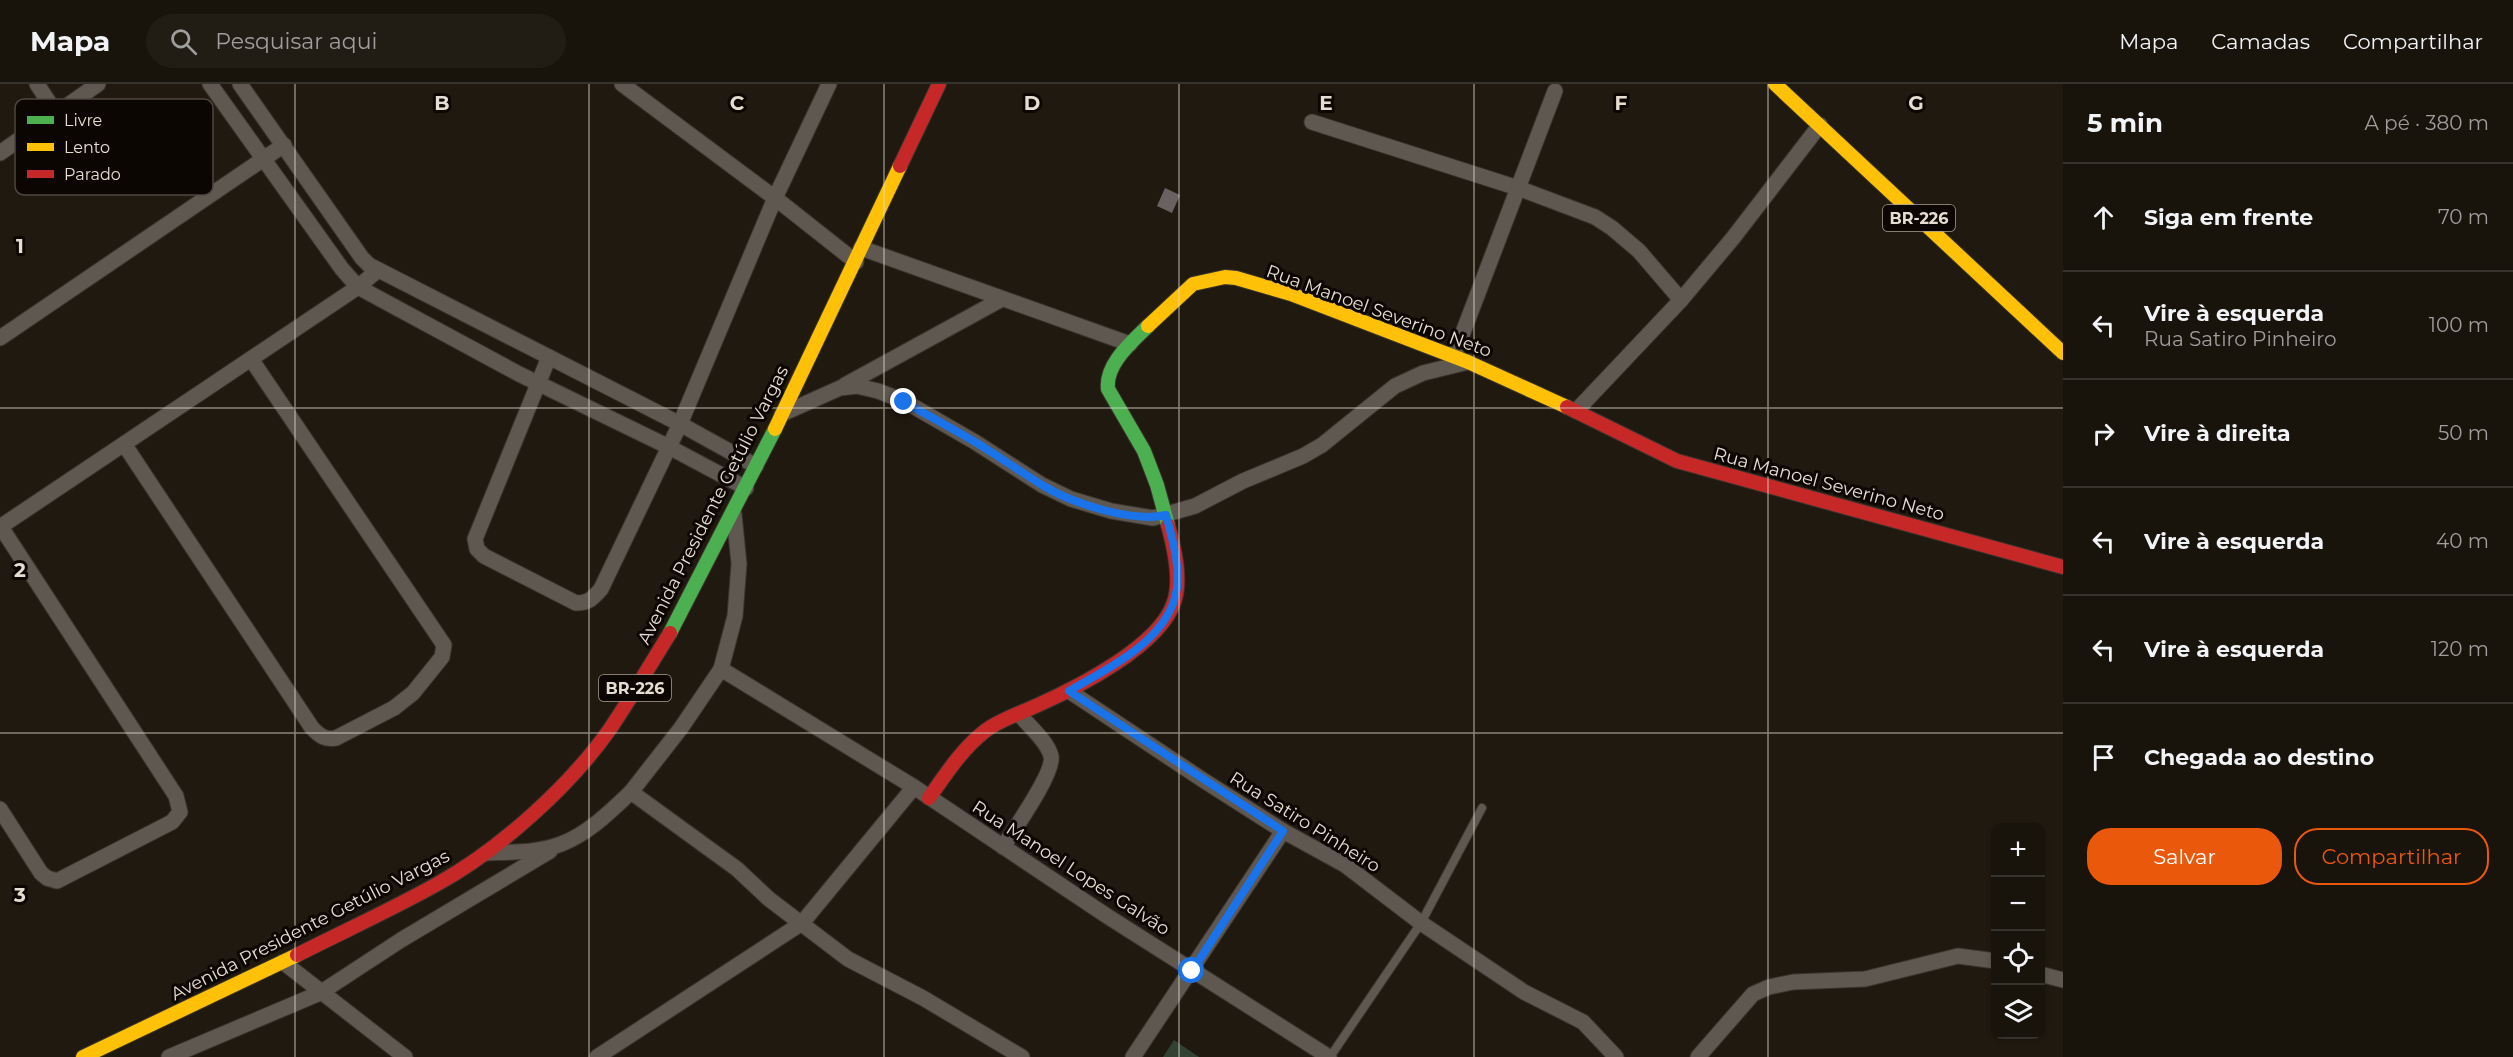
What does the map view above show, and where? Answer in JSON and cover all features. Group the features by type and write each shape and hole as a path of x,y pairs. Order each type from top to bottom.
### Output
{"main road":[{"name":"Avenida Presidente Getúlio Vargas","path":"83,1057 98,1053 440,884 485,853 525,821 565,782 609,730 679,618 746,488 939,84"},
{"name":"BR-226","path":"1775,84 2063,353"},
{"name":"Rua Manoel Severino Neto","path":"929,798 944,775 972,741 997,723 1069,691 1106,669 1148,639 1169,613 1177,586 1176,563 1166,515 1144,451 1108,389 1107,380 1111,369 1130,344 1193,284 1225,278 1291,294 1461,359 1576,411 1677,461 2063,567"}],"street":[{"path":"37,84 47,99"},
{"path":"76,99 98,84"},
{"path":"210,84 342,269 358,287 537,382 746,488"},
{"path":"240,84 362,258 378,270 680,424 756,466"},
{"path":"622,84 775,198 859,255 1002,299 1130,344"},
{"path":"549,357 475,539 477,549 484,556 576,603 585,603 593,599 601,589 680,424 775,198 829,84"},
{"path":"840,388 857,386 878,391 904,402 975,442 1042,485 1071,499 1111,511 1153,518 1195,506 1244,481 1303,456 1322,445 1395,386 1461,359 1518,188 1555,90"},
{"path":"1312,122 1569,206 1612,228 1639,251 1681,300"},
{"path":"1576,411 1681,300 1733,238 1820,125"},
{"path":"0,153 15,142"},
{"path":"213,193 284,145"},
{"path":"0,338 210,195"},
{"path":"0,809 41,873 46,878 57,881 172,822 180,812 176,796 0,527 358,287 378,270"},
{"path":"782,414 840,388 1002,299"},
{"path":"124,444 312,728 328,740 394,708 413,693 442,657 444,645 251,359"},
{"path":"169,1057 320,993 401,940 602,818 631,792 681,728 721,669 735,616 737,596 739,564 733,510"},
{"name":"Rua Manoel Lopes Galvão","path":"721,669 914,787 1192,971 1330,1057"},
{"name":"Rua Satiro Pinheiro","path":"1069,691 1283,831 1345,865 1421,923 1524,992 1583,1022 1616,1057"},
{"path":"1003,847 1037,792 1051,764 1051,756 1047,747 1019,714"},
{"path":"597,1057 802,923 914,787"},
{"path":"631,792 737,869 769,899 848,959 923,998 1022,1057"},
{"path":"1133,1057 1283,831"},
{"path":"485,853 530,851 561,844"},
{"path":"1698,1057 1753,994 1769,987 1793,982 1865,979 1958,956 1991,960"},
{"path":"283,962 405,1057"},
{"path":"2045,975 2063,980"}],"lane":[{"path":"1330,1057 1421,923 1482,808"}],"green space":[{"path":"1174,1040 1199,1057 1163,1057"}],"building":[{"path":"1165,188 1180,195 1172,213 1157,206"}],"traffic: fast":[{"path":"1148,326 1115,362 1108,380 1108,389 1144,451 1157,485 1168,525"},
{"path":"670,633 775,429"}],"traffic: slow":[{"path":"1775,84 2063,353"},
{"path":"775,429 900,166"},
{"path":"1148,326 1193,284 1225,277 1236,278 1291,294 1468,362 1567,407"},
{"path":"83,1057 297,955"}],"traffic: jam":[{"path":"900,166 939,84"},
{"path":"1567,407 1677,461 2063,567"},
{"path":"929,798 961,754 985,731 1095,676 1116,663 1152,634 1166,618 1176,593 1176,563 1168,525"},
{"path":"297,955 439,883 486,853 532,815 594,751 670,633"}],"route":[{"path":"904,402 975,442 1042,485 1071,499 1136,516 1153,518 1166,515 1176,563 1177,586 1174,603 1169,613 1148,639 1106,669 1069,691 1283,831 1192,971"}]}
